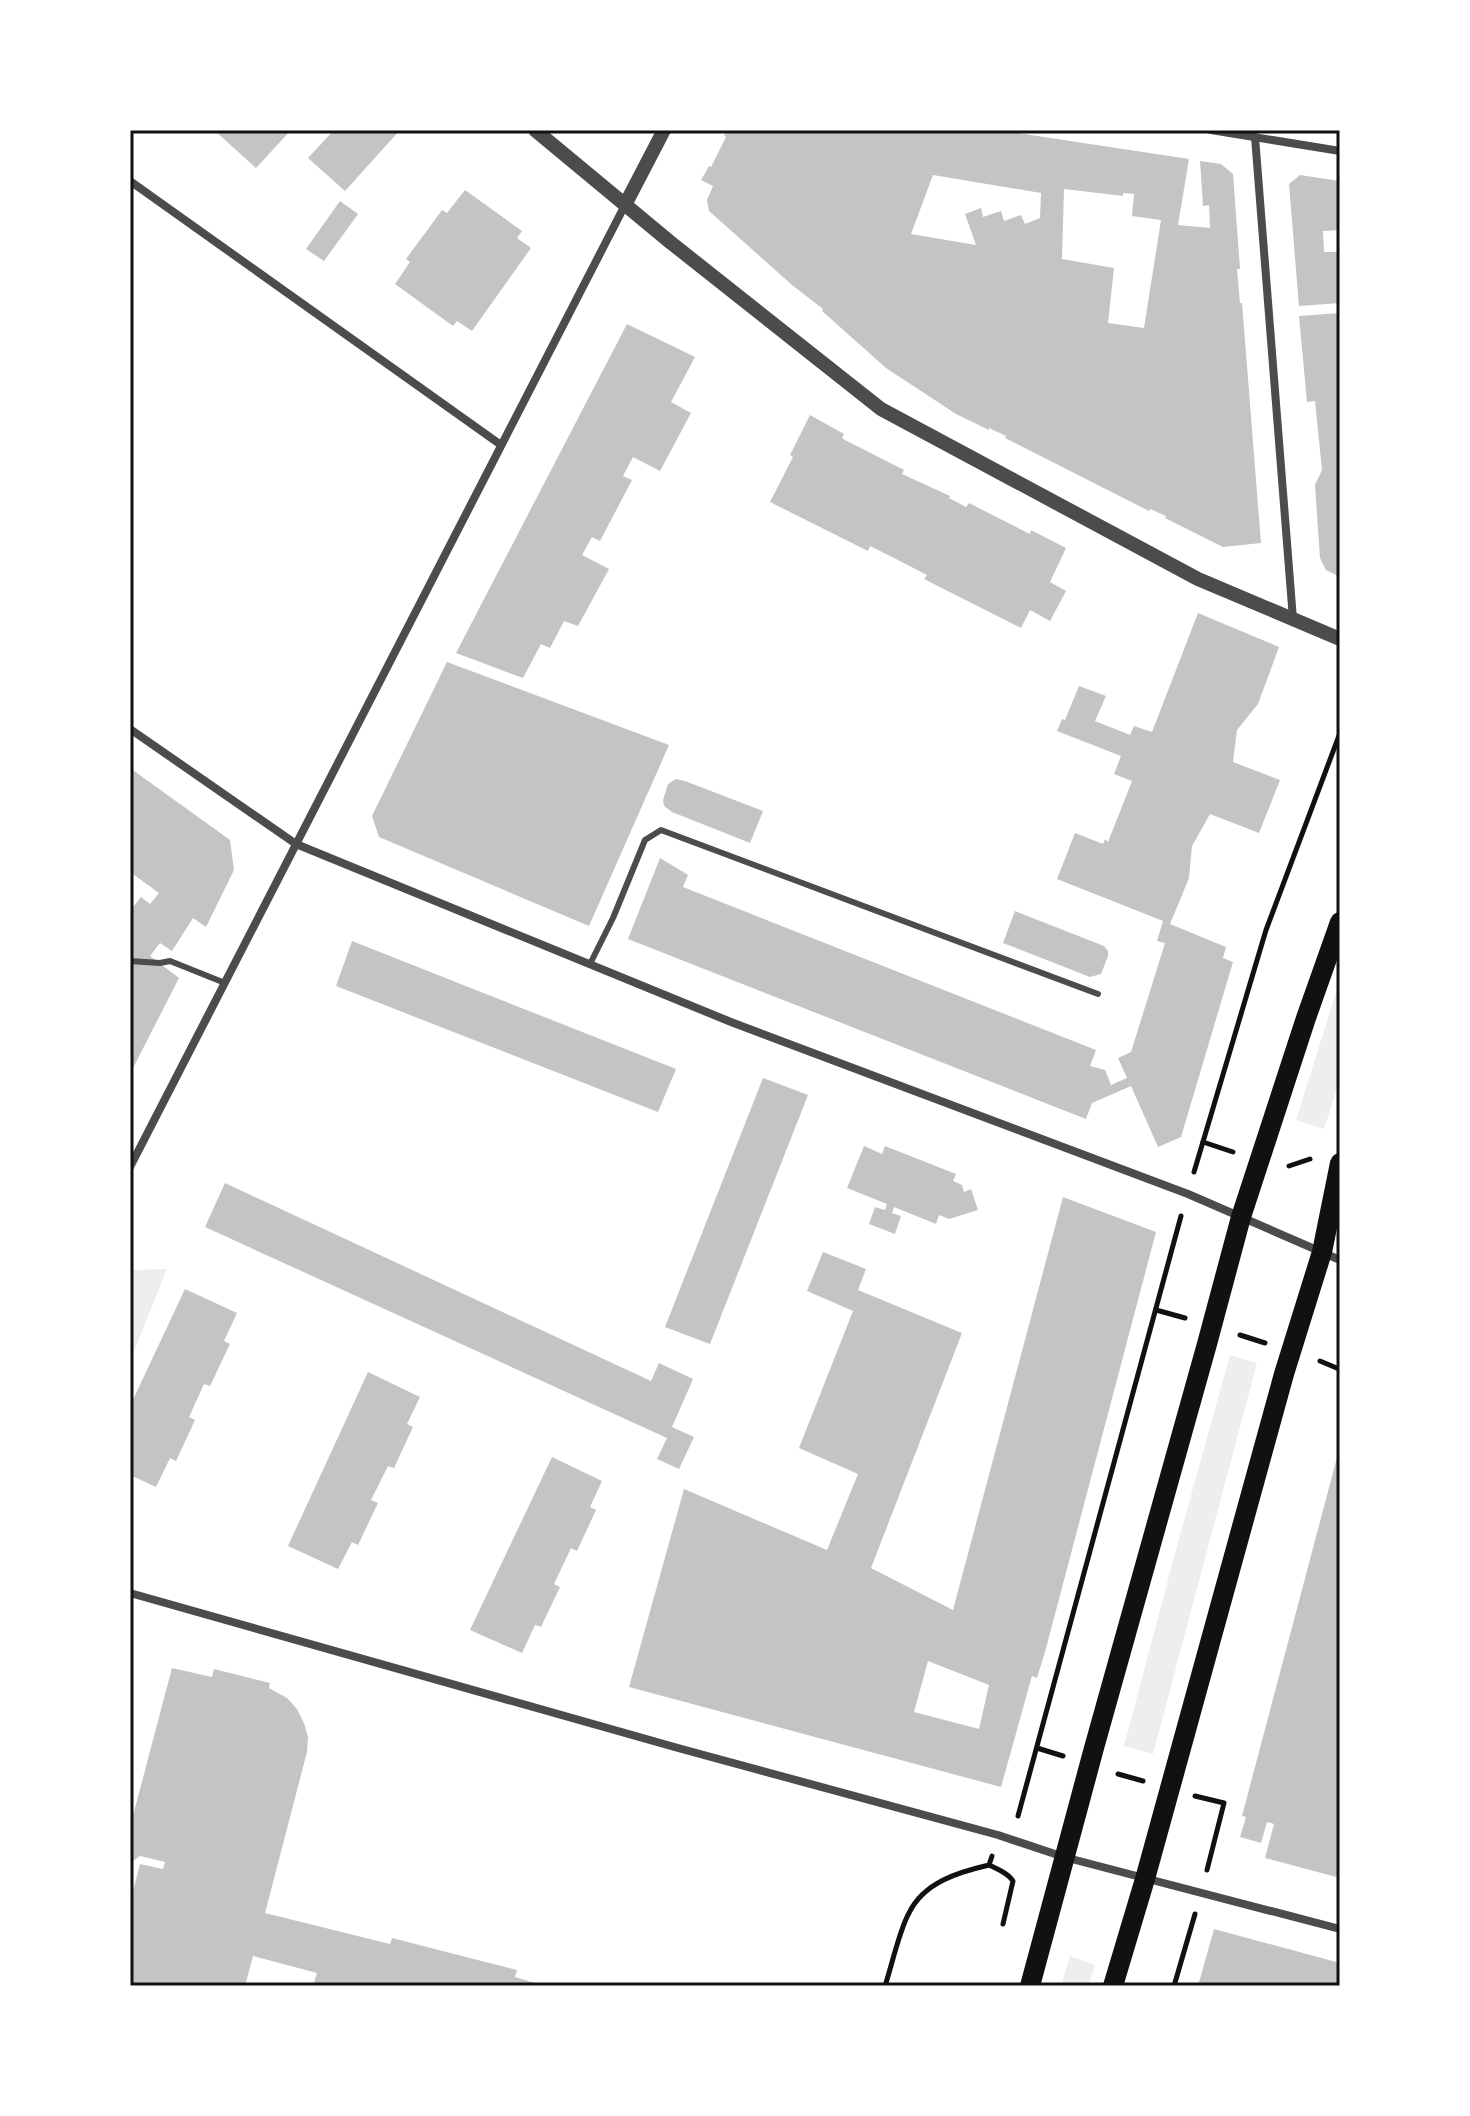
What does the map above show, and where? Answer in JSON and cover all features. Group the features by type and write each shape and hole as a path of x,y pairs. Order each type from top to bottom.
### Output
{"main road":[{"path":"1030,1986 1241,1217 1340,922"},
{"path":"1113,1986 1284,1374 1331,1256 1340,1163"}],"street":[{"path":"535,130 881,409 1198,579 1340,639"},
{"path":"130,1167 664,130"},
{"path":"1211,130 1340,151"},
{"path":"1255,137 1293,620"},
{"path":"130,181 501,445"},
{"path":"130,729 296,844 731,1022 1188,1194 1331,1256"},
{"path":"130,1593 998,1835 1064,1857 1340,1929"}],"lane":[{"path":"590,964 645,840 661,830 1098,994"},
{"path":"130,961 170,961 225,983"}],"path":[{"path":"1192,1178 1266,930 1340,733"},
{"path":"1203,1142 1239,1153"},
{"path":"1284,1166 1313,1159"},
{"path":"1015,1825 1181,1214"},
{"path":"1156,1310 1190,1320"},
{"path":"1235,1333 1263,1342"},
{"path":"1310,1357 1340,1367"},
{"path":"1037,1748 1063,1756"},
{"path":"1118,1774 1145,1781"},
{"path":"1189,1794 1224,1803"},
{"path":"989,1865 992,1856"},
{"path":"885,1986 909,1913 919,1899 947,1876 989,1865 1012,1878 1003,1924"},
{"path":"1174,1986 1179,1970"}],"shaded area":[{"path":"1340,980 1340,1079 1324,1129 1296,1120"},
{"path":"167,1269 130,1361 130,1270"},
{"path":"1230,1355 1257,1363 1153,1754 1124,1746"},
{"path":"1070,1956 1095,1965 1088,1986 1061,1986"}],"building":[{"path":"214,130 291,130 256,168"},
{"path":"334,130 342,134 345,130 400,130 345,191 308,158"},
{"path":"727,130 998,130 1189,159 1178,225 1210,228 1209,205 1203,206 1200,161 1221,164 1233,174 1240,269 1237,269 1261,543 1223,547 1006,436 956,414 886,368 709,211 707,200 713,186 701,180 711,167","holes":["933,175 1041,193 1040,218 1025,224 1021,215 1004,221 1001,211 983,217 981,208 965,214 976,245 911,234","1064,189 1123,196 1123,193 1134,194 1132,216 1161,220 1144,328 1108,323 1114,268 1062,259"]},
{"path":"1300,175 1340,181 1340,230 1323,231 1324,252 1340,252 1340,303 1299,306 1289,184"},
{"path":"465,190 522,231 517,238 531,248 472,331 457,321 453,326 395,284 410,262 406,259 442,210 447,213"},
{"path":"340,201 358,214 324,261 306,249"},
{"path":"1340,313 1340,577 1326,570 1320,558 1315,485 1322,470 1315,401 1307,402 1299,316"},
{"path":"627,324 695,357 671,402 691,413 660,471 633,457 623,476 632,480 600,541 592,537 582,555 609,569 578,626 564,621 550,648 541,644 523,678 456,653"},
{"path":"810,415 844,434 842,438 845,440 904,470 902,474 950,496 966,507 969,503 1030,534 1031,530 1066,548 1050,582 1066,591 1050,621 1030,610 1021,628 924,579 927,575 894,558 870,546 868,551 770,502"},
{"path":"1198,613 1279,647 1258,704 1237,730 1233,762 1280,780 1259,833 1210,814 1192,846 1189,878 1170,924 1226,947 1223,958 1233,962 1181,1137 1158,1147 1131,1086 1092,1103 1086,1119 628,939 660,858 688,875 683,887 1096,1050 1090,1066 1105,1070 1111,1085 1127,1078 1118,1058 1131,1052 1165,943 1157,941 1163,921 1057,879 1075,833 1103,844 1105,839 1108,842 1132,781 1114,774 1121,756 1057,731 1079,686 1106,696 1095,721 1130,735 1134,726 1152,732"},
{"path":"447,662 669,745 589,926 379,837 372,816"},
{"path":"130,768 230,840 234,870 206,927 193,918 172,951 160,943 150,956 179,978 130,1074 130,911 141,897 150,904 159,893 130,872"},
{"path":"676,779 763,811 750,843 664,806 668,784"},
{"path":"1015,911 1104,946 1108,956 1101,974 1090,977 1003,943"},
{"path":"352,941 676,1069 658,1112 336,986"},
{"path":"763,1078 808,1095 710,1344 665,1327"},
{"path":"864,1146 882,1154 885,1146 956,1174 953,1181 962,1185 964,1192 971,1189 978,1210 949,1219 939,1215 936,1224 894,1207 892,1213 901,1216 895,1234 869,1224 875,1207 885,1210 887,1204 847,1188"},
{"path":"225,1183 651,1381 659,1363 693,1379 672,1427 694,1437 679,1469 657,1459 667,1438 205,1227"},
{"path":"1063,1197 1156,1232 1045,1652 1037,1678 1032,1676 1001,1787 629,1687 684,1489 827,1550 858,1474 799,1448 853,1311 807,1291 823,1252 866,1269 858,1290 962,1333 871,1568 953,1610","holes":["928,1661 989,1685 979,1729 914,1712"]},
{"path":"185,1289 237,1313 224,1341 230,1344 210,1386 204,1384 189,1417 195,1420 176,1461 170,1458 156,1487 130,1475 130,1406"},
{"path":"368,1372 420,1397 407,1424 413,1427 394,1468 388,1466 371,1500 378,1503 358,1545 352,1542 338,1569 288,1546"},
{"path":"1339,1450 1340,1878 1265,1858 1274,1824 1267,1822 1261,1843 1240,1837 1246,1817 1242,1816"},
{"path":"552,1457 602,1481 590,1507 596,1510 577,1551 571,1548 554,1584 560,1587 541,1627 535,1625 522,1653 470,1630"},
{"path":"172,1668 212,1677 214,1669 270,1683 269,1688 287,1698 304,1723 308,1737 307,1752 265,1913 390,1944 392,1938 517,1970 515,1977 545,1986 313,1986 317,1973 253,1956 245,1986 130,1986 130,1903 140,1864 163,1869 165,1862 140,1856 130,1863 130,1827"},
{"path":"1214,1929 1340,1963 1340,1986 1198,1986"}]}
